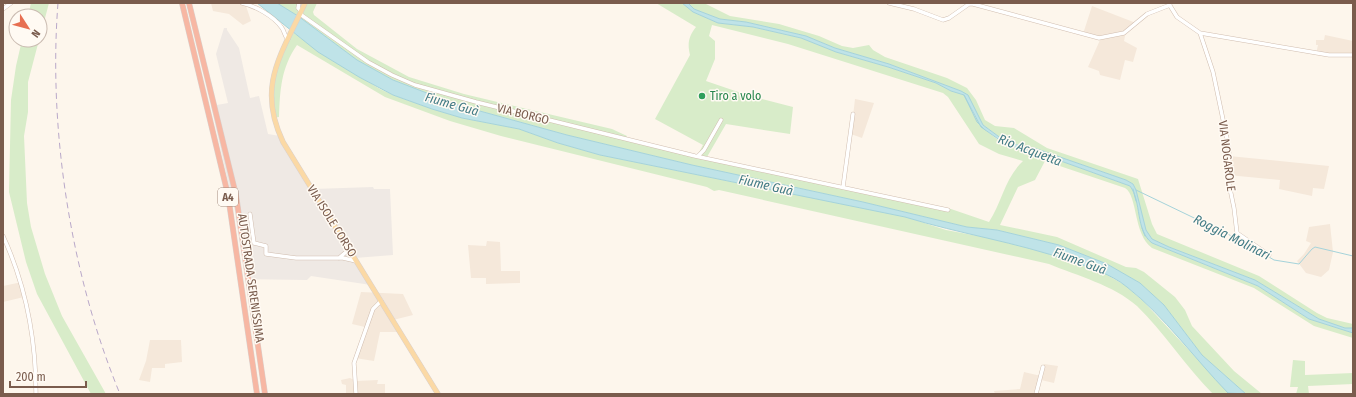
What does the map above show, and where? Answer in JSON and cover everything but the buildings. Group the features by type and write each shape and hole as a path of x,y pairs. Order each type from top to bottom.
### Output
{"highway":[{"name":"AUTOSTRADA SERENISSIMA","path":"182,3 228,195 258,394"},
{"name":"AUTOSTRADA SERENISSIMA","path":"189,3 236,195 265,394"}],"main road":[{"name":"VIA ISOLE CORSO","path":"304,3 277,64 271,84 270,95 273,117 283,142 438,394"}],"street":[{"path":"3,9 5,5 11,3"},
{"path":"242,3 254,6 275,21 282,27 285,36 288,39"},
{"path":"299,3 298,8 300,13"},
{"path":"889,3 914,9 943,20 971,4 1100,38 1124,33 1147,14 1170,4 1182,22 1197,29 1200,33 1329,55 1353,55"},
{"name":"VIA BORGO","path":"300,13 368,62 415,85 476,102 698,156 948,210"},
{"name":"VIA NOGAROLE","path":"1200,33 1216,83 1229,148 1229,184 1237,234 1269,255"},
{"path":"843,187 853,114"},
{"path":"698,156 704,150 721,120"},
{"path":"250,214 254,243 266,246 266,254 296,258 338,258 357,262"},
{"path":"3,236 21,281 28,307 32,333 36,394"},
{"path":"338,258 347,250 347,245"},
{"path":"343,255 352,254"},
{"path":"348,259 352,254"},
{"path":"356,394 354,369 358,352 373,309 381,301"},
{"path":"1036,394 1043,367"}],"shaded area":[{"path":"211,3 245,3 251,21 243,25 229,14 213,11"},
{"path":"1092,6 1136,23 1126,31 1124,41 1137,48 1133,62 1125,60 1120,80 1100,75 1099,71 1088,67 1100,40 1083,34"},
{"path":"224,28 227,28 239,48 250,98 259,96 268,134 280,136 313,189 373,187 374,189 390,189 393,255 355,258 371,285 311,276 307,280 245,279 235,212 211,106 228,103 216,54"},
{"path":"1325,35 1353,41 1353,55 1330,57 1316,54 1318,45 1316,45 1316,40 1324,40"},
{"path":"855,99 874,103 862,138 851,134"},
{"path":"1229,156 1329,166 1324,189 1313,188 1312,196 1279,189 1280,180 1228,175"},
{"path":"1330,224 1333,252 1329,270 1321,277 1306,273 1297,261 1304,254 1311,243 1306,241 1309,227"},
{"path":"487,241 500,242 501,271 520,271 520,283 486,284 486,278 471,278 468,245 486,246"},
{"path":"22,282 24,297 3,302 3,286"},
{"path":"361,292 403,294 413,315 393,320 400,332 380,332 374,361 355,358 365,327 352,324"},
{"path":"150,340 181,340 182,362 165,364 165,368 152,368 150,382 139,380 146,361"},
{"path":"1044,364 1058,366 1054,383 1041,380 1037,394 995,394 994,391 1020,389 1024,372 1041,376"},
{"path":"350,378 356,381 378,380 377,384 385,384 385,394 346,394 346,385 342,384 341,380"}],"green space":[{"path":"31,3 49,3 48,8 30,8"},
{"path":"277,3 317,3 313,12 314,15 357,49 409,77 464,94 612,129 627,136 625,139 697,156 703,145 655,119 690,55 689,40 696,27 656,3 682,3 693,12 718,23 753,27 801,38 836,52 936,83 951,91 964,95 973,114 984,129 997,139 1015,148 1030,151 1040,157 1058,160 1130,186 1134,193 1141,223 1147,237 1152,243 1258,286 1309,319 1353,333 1353,338 1314,326 1254,288 1152,248 1146,242 1142,234 1132,199 1129,192 1125,188 1045,161 1035,180 1018,187 1000,225 1057,237 1126,267 1136,268 1144,272 1175,297 1185,310 1192,326 1234,371 1262,394 1246,394 1202,355 1164,305 1140,283 1107,264 1059,245 997,230 967,227 863,202 692,165 567,135 458,105 393,80 357,60 298,16","holes":["712,25 788,44 943,93 948,97 979,144 999,154 1023,161 1008,182 989,222 951,209 707,157 726,124 790,134 793,107 747,95 706,81 715,59 715,41 709,36"]},
{"path":"688,3 704,3 730,16 779,24 819,36 842,46 853,48 869,45 873,50 885,57 947,78 967,88 976,100 985,120 995,126 1014,128 1047,148 1138,179 1152,224 1157,234 1259,276 1317,313 1327,318 1353,324 1353,328 1345,328 1319,319 1255,280 1152,239 1146,230 1136,190 1133,184 1126,180 1034,148 1012,144 1002,139 983,125 974,108 961,91 889,64 835,48 806,36 746,22 720,19 694,9"},
{"path":"291,31 325,56 380,89 432,109 462,118 519,129 558,143 600,155 906,217 946,230 994,239 1047,253 1104,273 1126,286 1143,301 1230,394 1213,394 1147,316 1128,299 1106,287 1049,264 719,190 714,191 707,187 501,136 450,121 385,97 297,45 288,62 282,80 279,117 273,118 273,75"},
{"path":"20,48 37,48 28,82 28,112 24,136 27,203 31,227 45,274 62,316 106,394 91,394 37,294 26,262 9,192 11,100"},
{"path":"1293,360 1305,361 1305,375 1353,373 1353,384 1308,386 1309,394 1296,394 1298,387 1290,387"}],"water":[{"name":"Fiume Guà","path":"257,3 277,3 298,16 357,60 393,80 458,105 567,135 692,165 863,202 967,227 997,230 1059,245 1107,264 1140,283 1164,305 1202,355 1246,394 1228,393 1154,311 1121,282 1100,271 1029,248 905,217 600,155 558,143 519,129 462,118 432,109 393,95 359,77 318,52"},
{"path":"682,3 688,3 694,9 720,19 746,22 806,36 835,48 889,64 961,91 968,95 983,125 1002,139 1012,144 1034,148 1126,180 1133,184 1136,190 1146,230 1152,239 1255,280 1319,319 1345,328 1353,328 1353,333 1309,319 1258,286 1152,243 1143,231 1134,193 1130,186 1058,160 1033,155 1030,151 1011,146 1001,141 981,127 964,95 951,91 936,83 836,52 801,38 753,27 718,23 693,12"}],"waterway":[{"name":"Rio Acquetta","path":"964,95 977,122 985,130"},
{"name":"Rio Acquetta","path":"1133,189 1136,201"},
{"name":"Roggia Molinari","path":"1136,190 1242,241 1267,255"},
{"name":"Rio Acquetta","path":"1142,228 1145,236"},
{"name":"Roggia Molinari","path":"1269,257 1274,260 1299,264 1315,247 1353,256"}],"railway":[{"path":"58,3 56,51 57,101 60,151 67,202 76,252 88,301 103,349 120,394"}],"place":[{"name":"Tiro a volo","path":"702,96"}]}
